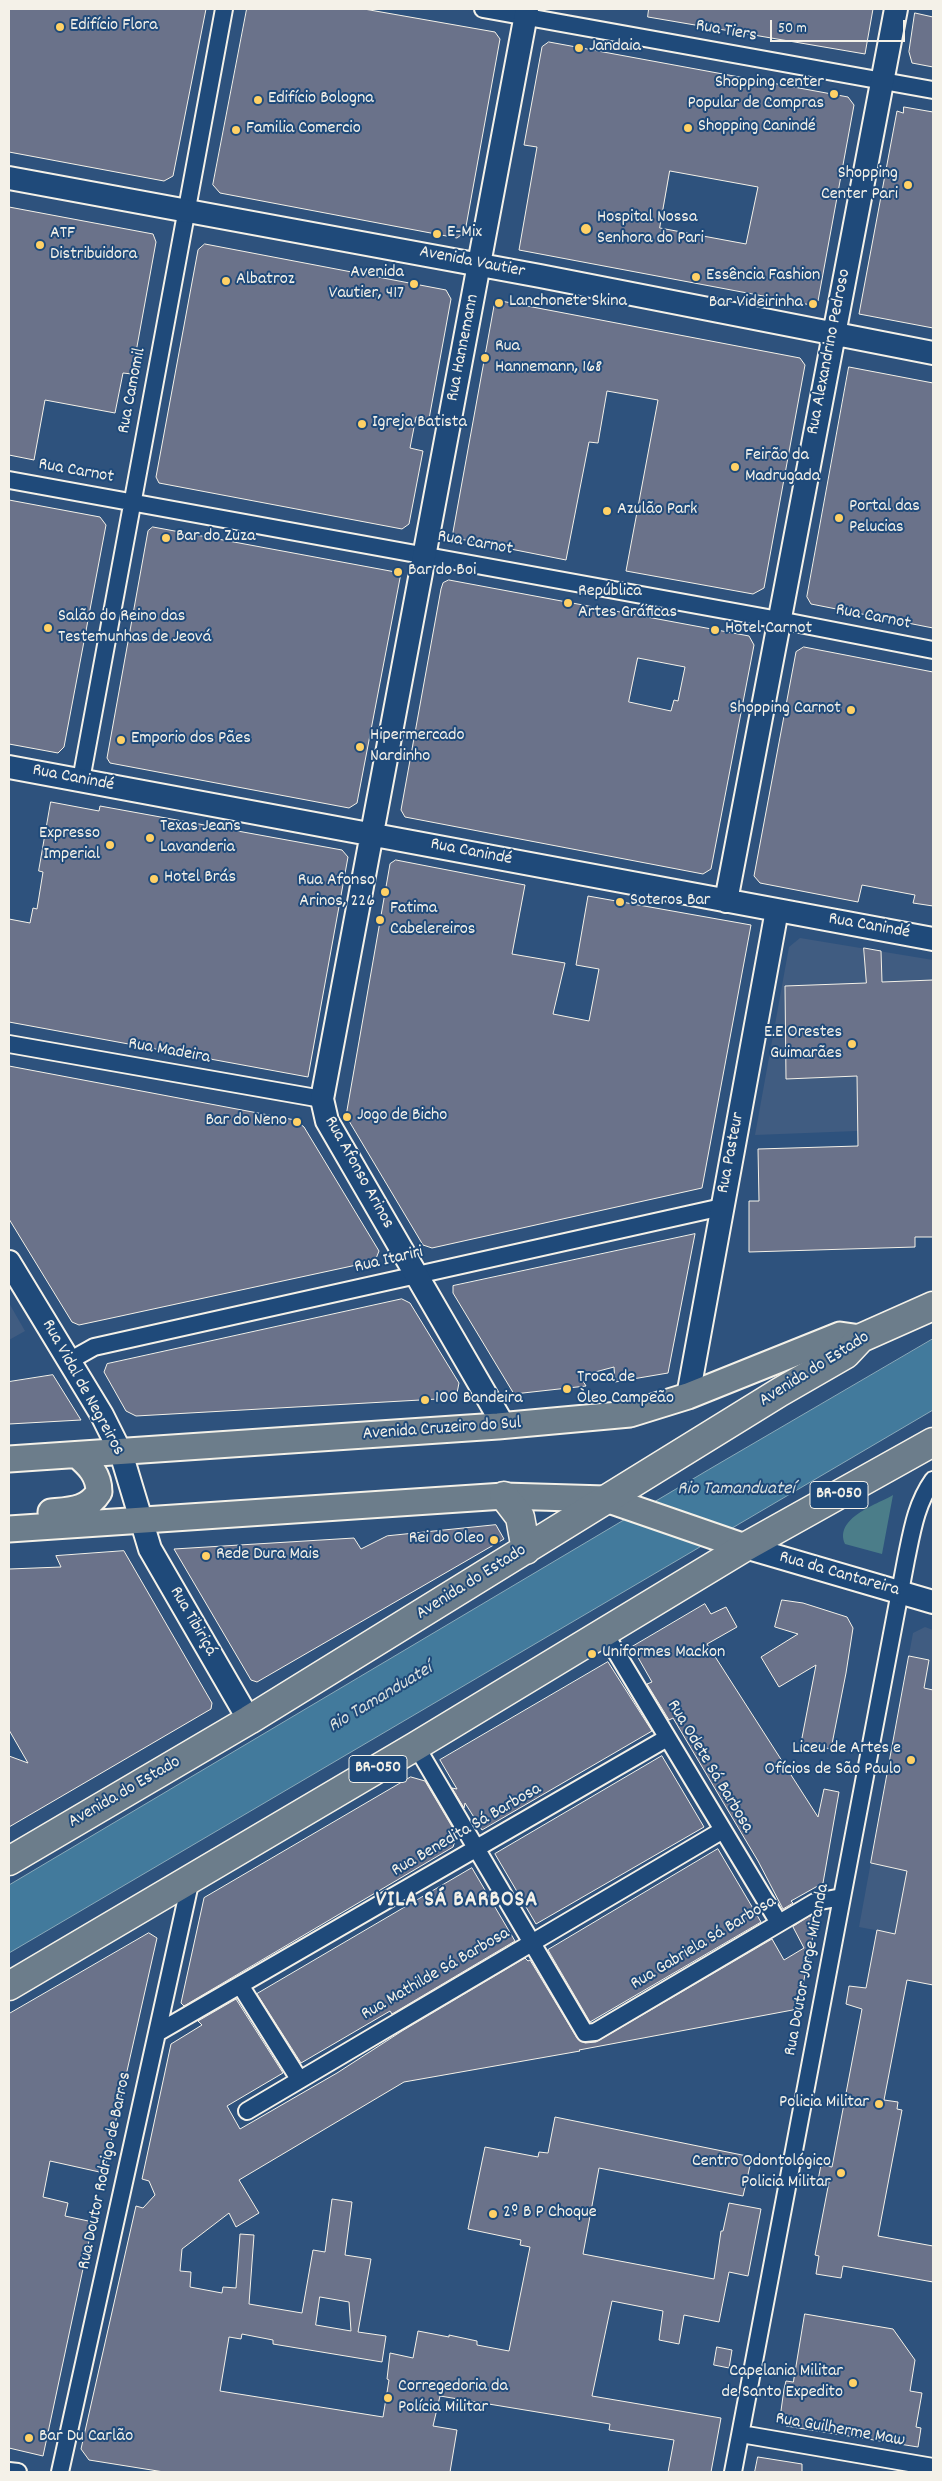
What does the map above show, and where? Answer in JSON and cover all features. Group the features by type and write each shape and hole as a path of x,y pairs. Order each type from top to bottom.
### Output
{"highway":[{"name":"Avenida do Estado","path":"9,1860 249,1720 606,1499 846,1354 861,1338 933,1306"},
{"name":"BR-050","path":"9,1986 416,1746 745,1547 933,1442"},
{"path":"504,1496 520,1517 526,1550"}],"main road":[{"name":"Avenida Cruzeiro do Sul","path":"9,1459 504,1426 630,1414 688,1396 840,1335 861,1338"},
{"path":"9,1515 75,1510 94,1500 99,1492 97,1477 93,1470 77,1455"},
{"path":"9,1529 504,1496 606,1499 745,1547"}],"street":[{"name":"Rua Camomil","path":"81,780 224,9"},
{"name":"Rua Tiers","path":"483,9 526,13 933,90"},
{"name":"Rua Alexandrino Pedroso","path":"726,901 896,9"},
{"name":"Rua Hannemann","path":"372,835 526,13"},
{"name":"Avenida Vautier","path":"9,178 479,264 933,353"},
{"name":"Rua Carnot","path":"9,480 779,620 933,650"},
{"name":"Rua Canindé","path":"9,767 933,939"},
{"name":"Rua Afonso Arinos","path":"372,835 322,1099 327,1121 504,1426"},
{"name":"Rua Pasteur","path":"688,1396 777,910"},
{"name":"Rua Madeira","path":"9,1044 322,1099"},
{"name":"Rua Itariri","path":"69,1362 94,1347 722,1207"},
{"name":"Rua Vidal de Negreiros","path":"9,1262 121,1453 142,1521"},
{"name":"Rua Doutor Jorge Miranda","path":"733,2472 915,1515 925,1491 933,1480"},
{"name":"Rua Tibiriçá","path":"142,1521 150,1549 249,1720"},
{"name":"Rua da Cantareira","path":"745,1547 933,1602"},
{"name":"Rua Odete Sá Barbosa","path":"604,1632 779,1923"},
{"name":"Rua Benedita Sá Barbosa","path":"156,2033 667,1738"},
{"path":"416,1746 532,1942"},
{"name":"Rua Mathilde Sá Barbosa","path":"247,2110 723,1830"},
{"name":"Rua Doutor Rodrigo de Barros","path":"60,2472 191,1879"},
{"name":"Rua Gabriela Sá Barbosa","path":"532,1942 583,2030 588,2034 595,2032 815,1902 842,1897"},
{"path":"240,1985 299,2078"},
{"name":"Rua Guilherme Maw","path":"741,2434 933,2468"},
{"path":"9,2471 18,2472"}],"shaded area":[{"name":"E.E Orestes Guimarães","path":"800,938 933,960 933,1128 755,1135 789,947"},
{"path":"9,1303 25,1331 9,1340"},
{"name":"Liceu de Artes e Ofícios de São Paulo","path":"925,1627 933,1630 933,1941 859,1927 913,1633"}],"green space":[{"path":"893,1495 882,1554 845,1544 843,1535 845,1527 851,1520 867,1508"}],"water":[{"name":"Rio Tamanduateí","path":"933,1339 933,1410 9,1953 9,1885 708,1470"}],"building":[{"path":"9,9 206,9 173,176 164,181 9,152"},
{"path":"247,9 364,9 495,32 500,39 465,232 457,238 220,193 213,185"},
{"path":"649,9 873,9 865,54 648,17"},
{"path":"915,13 933,17 933,67 912,63 909,52"},
{"path":"549,42 848,97 854,105 818,301 811,305 519,250 537,147 524,145 542,47","holes":["670,171 758,187 746,244 660,228"]},
{"name":"Shopping Center Pari","path":"904,107 933,112 933,328 859,314 897,111 903,113"},
{"path":"9,207 153,234 156,242 132,374 123,373 115,413 45,400 34,460 9,455"},
{"path":"205,244 446,290 451,299 429,419 416,417 410,448 423,451 409,524 402,529 159,483 156,477 198,250"},
{"path":"501,301 800,358 805,365 764,588 753,594 626,571 658,400 607,391 598,443 589,442 566,560 455,538 453,532 494,306"},
{"path":"849,367 933,383 933,628 811,604 807,597"},
{"path":"9,500 100,517 106,525 64,747 58,753 9,744"},
{"path":"153,527 401,573 357,803 349,808 110,763 107,758 148,531"},
{"path":"449,580 749,636 754,645 711,869 703,874 405,817 401,810 443,583","holes":["638,658 685,667 678,701 674,700 671,711 629,702"]},
{"path":"804,647 933,672 933,906 913,903 915,895 862,885 858,902 760,883 754,876 796,652"},
{"path":"51,802 99,811 100,806 342,850 348,857 308,1077 9,1022 9,919 30,923 33,908 37,909 43,872 39,871"},
{"path":"396,860 525,885 512,954 565,963 553,1014 589,1021 599,969 576,965 588,896 751,925 702,1188 432,1248 423,1245 346,1116 390,864"},
{"path":"864,948 881,951 882,982 933,980 933,1237 915,1237 915,1247 749,1252 749,1201 759,1201 758,1149 858,1146 857,1076 786,1079 785,986 866,983"},
{"path":"9,1066 295,1120 304,1127 379,1251 375,1261 79,1325 72,1322 9,1219"},
{"path":"695,1234 668,1373 615,1382 614,1367 580,1376 586,1386 514,1394 453,1293 453,1286"},
{"path":"402,1299 410,1303 459,1383 456,1398 136,1416 126,1411 104,1372 107,1364"},
{"path":"53,1375 81,1420 9,1424 9,1382"},
{"path":"496,1525 504,1539 257,1682 251,1680 174,1549 354,1538 361,1549 387,1536"},
{"path":"124,1551 212,1703 211,1709 9,1827 9,1756 28,1763 9,1730 9,1569 61,1567 56,1556"},
{"path":"782,1600 803,1603 847,1617 853,1628 831,1749 801,1743 816,1665 779,1687 761,1657 798,1634 775,1627"},
{"path":"705,1604 711,1614 726,1607 737,1627 707,1644 818,1817 824,1789 839,1792 823,1883 791,1901 793,1903 783,1909 758,1861 673,1718 669,1720 647,1684 652,1682 632,1647"},
{"path":"909,1656 929,1660 924,1688 933,1690 933,1985 907,1980 884,2100 898,2102 897,2109 902,2110 878,2236 933,2246 933,2282 843,2266 841,2278 816,2274 819,2256 815,2255 829,2182 818,2180 821,2165 832,2167 862,2009 846,2004 849,1986 866,1988 877,1930 895,1934 907,1871 871,1863"},
{"path":"608,1662 652,1731 482,1830 465,1803 464,1808 452,1788 457,1789 440,1760"},
{"path":"662,1756 704,1827 536,1924 495,1854"},
{"path":"411,1777 425,1781 457,1835 453,1847 184,2006 181,2003 204,1898"},
{"path":"718,1849 761,1922 590,2022 548,1950"},
{"path":"472,1868 515,1941 392,2014 390,2011 301,2063 257,1994"},
{"path":"810,1916 816,1921 798,2009 580,2051 404,2082 239,2180 259,2213 236,2227 229,2213 182,2249 180,2271 191,2272 190,2287 222,2293 223,2287 236,2288 240,2234 254,2235 249,2304 302,2313 313,2250 325,2252 332,2199 352,2202 345,2255 371,2259 358,2332 386,2336 382,2362 273,2344 273,2340 242,2334 241,2339 229,2337 220,2391 383,2417 389,2380 387,2379 390,2353 413,2358 418,2331 477,2341 477,2345 509,2351 530,2247 520,2245 521,2240 468,2229 485,2147 538,2157 539,2152 548,2153 555,2117 752,2157 743,2196 599,2168 583,2254 714,2279 721,2231 723,2231 729,2203 761,2209 748,2276 729,2272 719,2322 684,2315 679,2344 659,2340 663,2311 612,2301 592,2396 721,2418 711,2472 668,2472 674,2440 609,2430 610,2424 440,2396 433,2426 457,2430 450,2472 164,2472 89,2460 81,2449 136,2206 143,2208 155,2195 149,2181 142,2179 171,2044 202,2025 198,2021 236,1999 283,2073 227,2106 240,2129 337,2073 402,2031 525,1958 528,1961 530,1960 577,2038 585,2043 596,2042 772,1939 784,1960 804,1948 793,1927","holes":["320,2297 349,2302 351,2331 316,2325"]},
{"path":"149,1933 157,1938 104,2173 50,2161 43,2197 68,2203 65,2216 93,2222 43,2456 9,2448 9,2014"},
{"path":"805,2314 893,2329 915,2360 910,2391 922,2393 916,2427 921,2428 918,2447 786,2426 787,2419 780,2418 784,2389 786,2381 793,2382"},
{"path":"717,2347 732,2350 729,2368 714,2365"},
{"path":"758,2457 802,2464 802,2472 755,2472"}],"place":[{"name":"Edifício Flora","path":"60,27"},
{"name":"Jandaia","path":"579,48"},
{"name":"Shopping center Popular de Compras","path":"834,94"},
{"name":"Edifício Bologna","path":"258,100"},
{"name":"Shopping Canindé","path":"688,128"},
{"name":"Familia Comercio","path":"236,130"},
{"name":"Shopping Center Pari","path":"908,185"},
{"name":"Hospital Nossa Senhora do Pari","path":"586,229"},
{"name":"E-Mix","path":"437,234"},
{"name":"ATF Distribuidora","path":"40,245"},
{"name":"Essência Fashion","path":"696,277"},
{"name":"Albatroz","path":"226,281"},
{"name":"Avenida Vautier, 417","path":"414,284"},
{"name":"Lanchonete Skina","path":"499,303"},
{"name":"Bar Videirinha","path":"813,304"},
{"name":"Rua Hannemann, 168","path":"485,358"},
{"name":"Igreja Batista","path":"362,424"},
{"name":"Feirão da Madrugada","path":"735,467"},
{"name":"Azulão Park","path":"607,511"},
{"name":"Portal das Pelucias","path":"839,518"},
{"name":"Bar do Zuza","path":"166,538"},
{"name":"Bar do Boi","path":"398,572"},
{"name":"República Artes Gráficas","path":"568,603"},
{"name":"Salão do Reino das Testemunhas de Jeová","path":"48,628"},
{"name":"Hotel Carnot","path":"715,630"},
{"name":"Shopping Carnot","path":"851,710"},
{"name":"Emporio dos Pães","path":"121,740"},
{"name":"Hipermercado Nardinho","path":"360,747"},
{"name":"Texas Jeans Lavanderia","path":"150,838"},
{"name":"Expresso Imperial","path":"110,845"},
{"name":"Hotel Brás","path":"154,879"},
{"name":"Rua Afonso Arinos, 226","path":"385,892"},
{"name":"Soteros Bar","path":"620,902"},
{"name":"Fatima Cabelereiros","path":"380,920"},
{"name":"E.E Orestes Guimarães","path":"852,1044"},
{"name":"Jogo de Bicho","path":"347,1117"},
{"name":"Bar do Neno","path":"297,1122"},
{"name":"Troca de Òleo Campeão","path":"567,1389"},
{"name":"100 Bandeira","path":"425,1400"},
{"name":"Rei do Oleo","path":"494,1540"},
{"name":"Rede Dura Mais","path":"206,1556"},
{"name":"Uniformes Mackon","path":"592,1654"},
{"name":"Liceu de Artes e Ofícios de São Paulo","path":"911,1760"},
{"name":"Policia Militar","path":"879,2104"},
{"name":"Centro Odontológico Policia Militar","path":"841,2173"},
{"name":"2º B P Choque","path":"493,2214"},
{"name":"Capelania Militar de Santo Expedito","path":"853,2383"},
{"name":"Corregedoria da Polícia Militar","path":"388,2398"},
{"name":"Bar Du Carlão","path":"29,2438"}],"district":[{"name":"VILA SÁ BARBOSA","path":"457,1902"}]}
